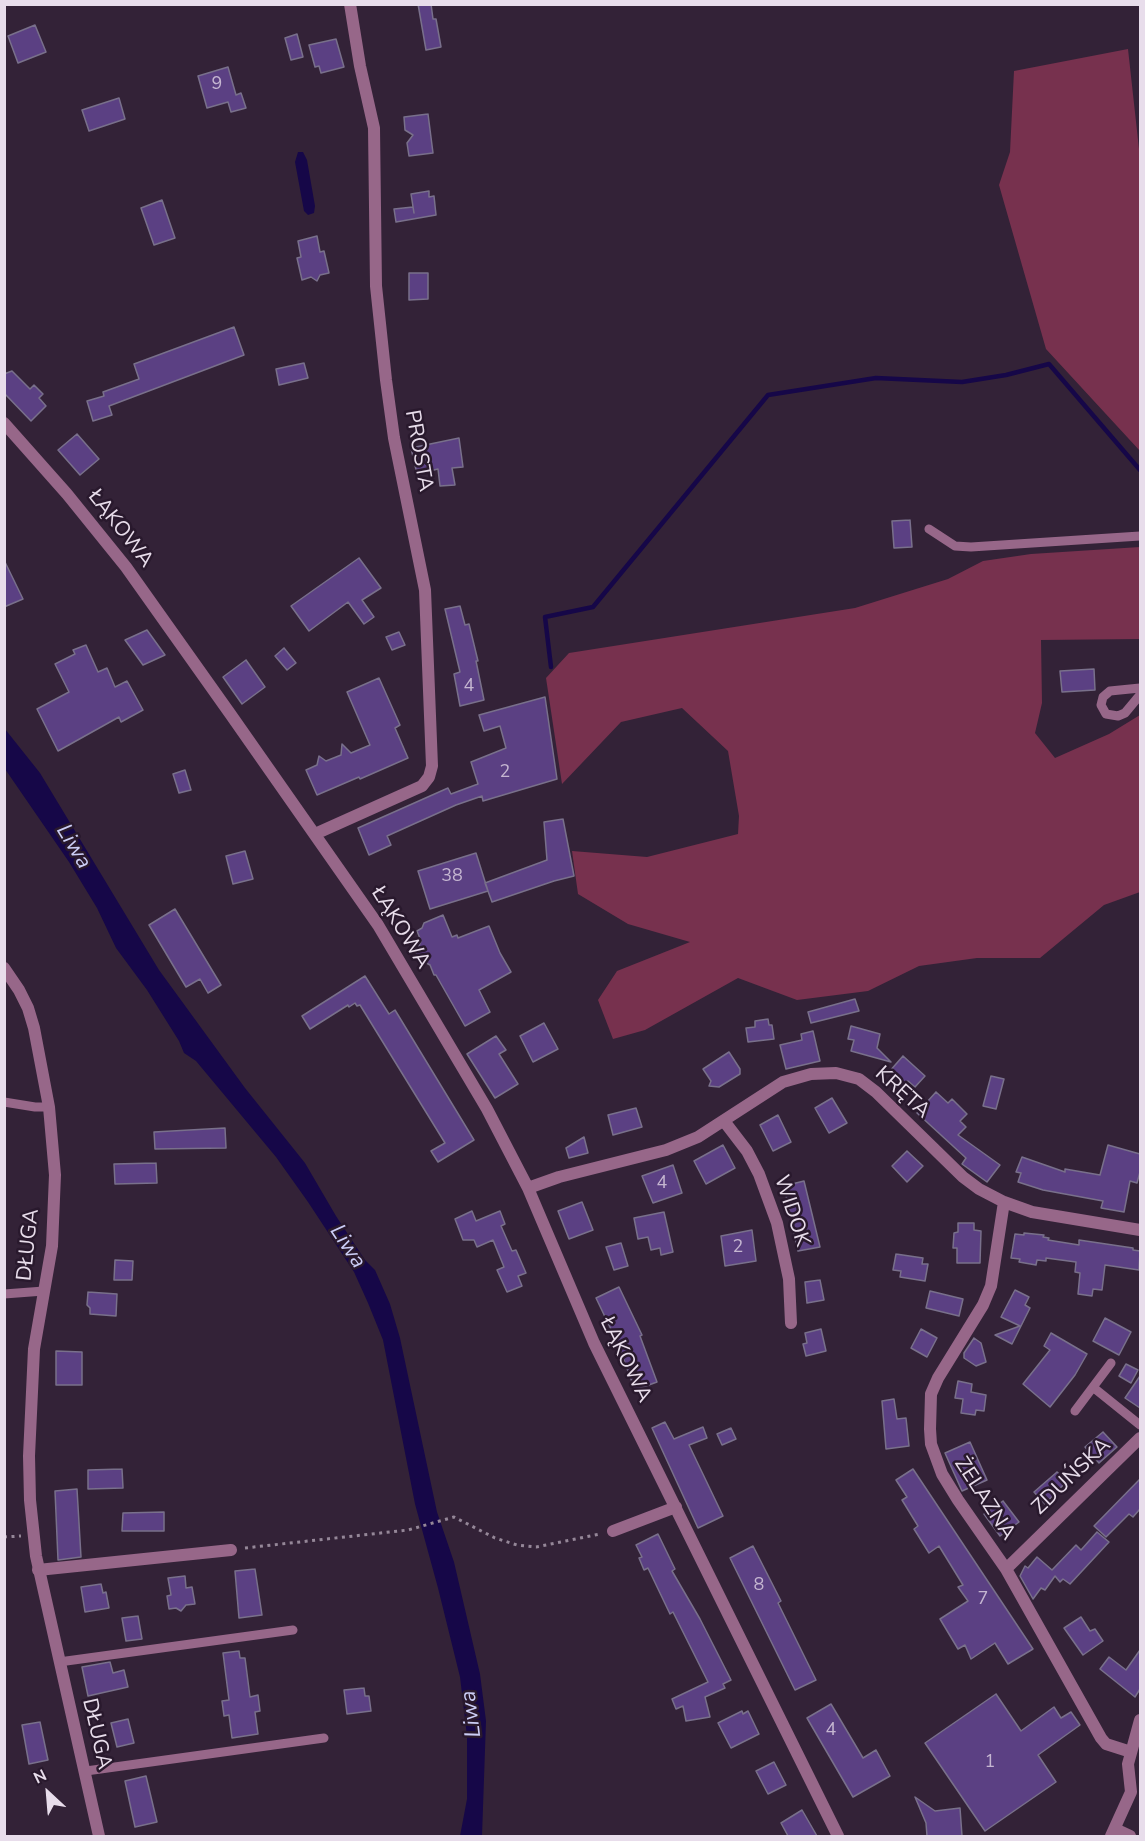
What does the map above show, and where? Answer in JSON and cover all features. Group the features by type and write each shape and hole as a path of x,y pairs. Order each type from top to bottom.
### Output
{"street":[{"name":"PROSTA","path":"315,834 422,786 429,777 432,766 425,590 394,438 386,380 376,286 374,128 360,66 350,4"},
{"name":"ŁĄKOWA","path":"4,423 68,494 126,567 378,924 487,1109 528,1188 594,1343 838,1836"},
{"name":"DŁUGA","path":"4,968 28,1008 40,1055 49,1107 55,1175 52,1246 34,1349 29,1456 30,1500 38,1570 99,1836"},
{"name":"KRĘTA","path":"528,1188 559,1177 666,1150 698,1137 783,1082 811,1074 836,1073 859,1079 876,1092 963,1177 979,1189 1004,1202 1032,1212 1140,1230"},
{"name":"WIDOK","path":"724,1121 747,1151 759,1174 777,1222 789,1279 791,1323"},
{"name":"ŻELAZNA","path":"1004,1202 991,1286 983,1305 938,1378 932,1394 930,1429 933,1453 942,1474 958,1500 1005,1569 1101,1738 1106,1744 1131,1752"},
{"name":"ZDUŃSKA","path":"1005,1569 1140,1438"},
{"path":"613,1531 676,1507"},
{"path":"38,1570 231,1550"},
{"path":"1130,1836 1113,1833 1131,1792 1128,1764 1140,1720"}],"lane":[{"path":"928,529 955,546 971,547 1140,536"},
{"path":"1140,688 1110,691 1102,697 1101,705 1106,714 1122,715 1140,695"},
{"path":"4,1102 49,1107"},
{"path":"4,1294 44,1291"},
{"path":"1075,1411 1111,1363"},
{"path":"1094,1388 1140,1425"},
{"path":"59,1662 293,1630"},
{"path":"86,1772 324,1737"}],"path":[{"path":"231,1550 408,1530 454,1517 495,1538 517,1545 536,1547 613,1531"}],"shaded area":[{"path":"1128,49 1140,158 1140,451 1046,349 999,185 1010,152 1014,71"},
{"path":"1140,547 1140,639 1041,640 1042,703 1035,733 1055,758 1109,734 1140,715 1140,892 1104,905 1040,958 977,958 919,966 868,991 797,1000 738,978 645,1030 613,1039 598,1000 617,971 690,942 628,924 578,894 572,851 647,857 738,834 739,816 728,751 682,708 621,722 562,784 546,678 569,653 855,608 948,579 983,561 1031,554"}],"water":[{"path":"298,152 303,152 307,160 315,206 314,213 308,215 304,211 295,162"},
{"name":"Liwa","path":"5,729 40,773 159,970 245,1088 305,1163 336,1216 365,1260 375,1270 390,1304 400,1338 437,1512 454,1562 480,1674 486,1721 482,1836 460,1836 467,1799 467,1736 460,1677 415,1504 383,1340 368,1303 354,1272 308,1202 276,1157 196,1061 184,1053 147,990 116,948 97,908 69,862 5,769"}],"building":[{"path":"418,4 431,4 441,47 426,50"},
{"path":"35,25 46,52 18,63 8,36"},
{"path":"297,34 303,57 291,60 285,38"},
{"path":"336,39 344,67 321,73 319,66 315,67 309,45"},
{"path":"228,67 236,95 241,93 246,108 231,112 228,102 207,108 198,76"},
{"path":"119,98 125,119 89,131 82,110"},
{"path":"428,114 433,153 409,156 407,143 413,135 405,130 404,117"},
{"path":"429,191 429,197 434,196 436,215 396,222 394,209 413,207 414,213 411,194"},
{"path":"162,200 175,238 154,245 141,208"},
{"path":"317,236 320,252 324,251 329,273 320,275 317,281 311,277 302,280 297,258 301,257 298,241"},
{"path":"409,273 428,273 428,299 409,300"},
{"path":"234,327 244,355 109,406 112,415 93,421 87,401 104,396 103,392 139,379 134,364"},
{"path":"304,363 308,378 279,385 276,369"},
{"path":"12,371 30,389 34,385 43,394 39,398 46,406 31,421 4,393 4,374"},
{"path":"77,434 99,459 80,475 58,450"},
{"path":"459,438 463,467 452,468 455,485 440,486 438,469 417,474 411,448"},
{"path":"910,520 912,547 894,548 892,521"},
{"path":"359,558 381,588 362,600 374,617 364,624 348,602 309,631 291,606"},
{"path":"4,560 23,599 4,607"},
{"path":"460,606 465,625 469,624 484,700 460,706 454,674 460,672 445,609"},
{"path":"147,630 165,655 143,665 125,640"},
{"path":"399,632 405,645 392,650 386,637"},
{"path":"86,645 98,672 107,668 115,687 127,681 143,710 121,722 119,717 58,751 37,709 69,692 55,664 75,654 73,650"},
{"path":"284,648 296,663 287,670 275,656"},
{"path":"246,660 265,687 242,704 223,677"},
{"path":"1094,669 1095,690 1062,692 1060,671"},
{"path":"379,678 400,725 395,728 408,758 317,795 306,770 317,765 319,756 326,761 341,755 342,744 351,753 370,745 347,692"},
{"path":"545,697 557,779 483,801 482,796 456,805 387,836 391,845 369,855 358,828 448,788 451,794 478,784 471,762 506,748 500,726 484,731 479,715"},
{"path":"185,770 191,790 179,793 173,774"},
{"path":"563,819 574,876 492,902 485,883 547,860 544,822"},
{"path":"245,851 253,879 233,884 226,856"},
{"path":"476,853 488,891 430,909 418,871"},
{"path":"175,909 221,985 208,993 200,979 186,987 149,925"},
{"path":"443,915 452,937 457,935 458,938 489,926 511,972 479,990 490,1012 465,1026 430,965 419,959 416,953 421,941 417,931 424,923"},
{"path":"365,976 389,1014 395,1010 474,1140 438,1162 431,1151 445,1143 360,1005 357,1006 355,1003 349,1007 348,1005 310,1029 302,1016"},
{"path":"855,999 859,1011 811,1023 808,1012"},
{"path":"768,1019 769,1025 772,1025 774,1039 748,1042 746,1028 755,1027 755,1021"},
{"path":"544,1023 558,1049 533,1062 520,1036"},
{"path":"851,1026 880,1034 877,1048 891,1062 851,1051 854,1040 848,1039"},
{"path":"813,1031 820,1061 786,1069 780,1045 802,1040 801,1034"},
{"path":"496,1036 506,1050 499,1054 518,1084 495,1098 467,1054"},
{"path":"729,1052 740,1069 740,1074 719,1087 709,1086 711,1081 703,1069"},
{"path":"903,1056 925,1076 915,1087 908,1081 904,1086 889,1072"},
{"path":"991,1076 1004,1079 996,1109 983,1106"},
{"path":"936,1092 948,1103 952,1099 967,1114 960,1121 966,1127 958,1135 1000,1165 987,1182 962,1164 966,1158 917,1113"},
{"path":"832,1098 847,1123 829,1133 815,1108"},
{"path":"636,1108 642,1127 613,1135 608,1115"},
{"path":"778,1115 791,1142 773,1151 760,1125"},
{"path":"225,1128 226,1148 155,1149 154,1132"},
{"path":"584,1137 588,1153 569,1158 566,1148"},
{"path":"723,1145 735,1168 706,1184 694,1161"},
{"path":"1108,1145 1140,1154 1140,1172 1137,1183 1130,1181 1124,1212 1101,1208 1103,1201 1043,1190 1018,1182 1021,1173 1016,1172 1022,1157 1065,1172 1065,1169 1100,1175"},
{"path":"907,1151 923,1166 907,1182 892,1166"},
{"path":"156,1163 157,1183 115,1184 114,1164"},
{"path":"673,1165 682,1193 653,1203 642,1176"},
{"path":"804,1181 820,1247 798,1251 784,1186"},
{"path":"582,1202 593,1230 569,1239 558,1211"},
{"path":"472,1211 476,1221 500,1211 505,1224 501,1226 512,1251 516,1250 526,1273 518,1276 522,1286 507,1292 497,1270 504,1267 493,1240 477,1247 474,1240 463,1240 455,1219"},
{"path":"664,1212 673,1252 661,1255 660,1248 651,1250 648,1237 638,1239 634,1218"},
{"path":"958,1223 974,1223 974,1230 981,1231 980,1263 957,1263 957,1248 953,1248 954,1233 958,1232"},
{"path":"752,1230 756,1261 725,1266 721,1236"},
{"path":"1024,1233 1044,1235 1043,1237 1049,1238 1048,1240 1079,1245 1079,1240 1133,1248 1133,1250 1140,1251 1139,1270 1105,1265 1102,1290 1093,1289 1092,1296 1078,1294 1080,1273 1075,1272 1076,1262 1046,1258 1046,1261 1037,1260 1036,1265 1011,1258 1015,1234 1024,1235"},
{"path":"621,1243 628,1266 614,1270 606,1247"},
{"path":"896,1254 923,1258 922,1264 928,1264 925,1281 900,1277 901,1271 893,1270"},
{"path":"115,1260 133,1261 132,1280 114,1280"},
{"path":"820,1280 824,1300 807,1303 805,1282"},
{"path":"619,1287 642,1335 640,1336 657,1382 635,1390 618,1344 596,1298"},
{"path":"1015,1290 1029,1297 1025,1305 1030,1308 1012,1344 995,1335 1020,1326 1001,1317"},
{"path":"930,1291 963,1299 959,1316 926,1308"},
{"path":"88,1292 117,1294 116,1316 90,1314 90,1308 87,1305"},
{"path":"1105,1318 1131,1332 1119,1355 1093,1341"},
{"path":"821,1329 826,1351 806,1356 803,1344 807,1343 805,1333"},
{"path":"921,1329 937,1338 927,1357 911,1348"},
{"path":"1051,1333 1087,1354 1075,1375 1050,1407 1023,1384 1050,1350 1044,1346"},
{"path":"974,1338 981,1343 986,1362 976,1366 964,1358 964,1353"},
{"path":"56,1351 82,1352 82,1385 56,1385"},
{"path":"1126,1364 1138,1370 1131,1383 1119,1376"},
{"path":"1140,1376 1140,1408 1125,1398"},
{"path":"958,1381 972,1384 971,1392 986,1395 984,1411 976,1410 975,1415 961,1413 963,1399 955,1398"},
{"path":"894,1399 897,1419 906,1418 909,1446 886,1449 882,1401"},
{"path":"665,1422 674,1439 703,1427 707,1438 689,1445 723,1516 698,1528 652,1428"},
{"path":"731,1428 736,1439 722,1445 717,1434"},
{"path":"1103,1432 1117,1447 1099,1463 1085,1447"},
{"path":"970,1442 987,1480 962,1491 945,1453"},
{"path":"122,1469 123,1488 88,1489 88,1470"},
{"path":"913,1469 1033,1649 1008,1664 995,1643 971,1659 965,1645 958,1649 940,1619 968,1601 958,1587 963,1585 939,1546 929,1553 914,1529 918,1526 902,1500 907,1497 896,1480"},
{"path":"1057,1472 1067,1481 1045,1504 1034,1492"},
{"path":"1140,1479 1140,1509 1133,1517 1129,1514 1106,1537 1094,1526"},
{"path":"77,1489 81,1557 58,1560 55,1491"},
{"path":"1003,1501 1019,1522 1000,1536 984,1514"},
{"path":"164,1512 164,1531 122,1531 123,1513"},
{"path":"1097,1532 1109,1542 1070,1584 1063,1579 1060,1582 1055,1576 1045,1590 1041,1588 1033,1599 1020,1576 1025,1566 1028,1568 1037,1557 1052,1570 1076,1545 1081,1550"},
{"path":"658,1534 675,1569 672,1571 731,1680 723,1684 725,1688 705,1697 710,1717 686,1721 683,1706 676,1709 672,1699 708,1682 673,1612 670,1614 648,1568 644,1570 639,1558 642,1557 636,1545"},
{"path":"753,1546 781,1601 778,1603 816,1680 795,1690 730,1558"},
{"path":"255,1569 262,1615 239,1618 235,1571"},
{"path":"185,1576 186,1588 192,1587 195,1604 186,1605 181,1611 176,1608 169,1609 167,1596 171,1595 168,1578"},
{"path":"101,1584 103,1593 106,1592 109,1608 85,1612 81,1587"},
{"path":"138,1616 142,1639 126,1641 122,1618"},
{"path":"1081,1617 1090,1631 1095,1629 1103,1641 1083,1655 1064,1628"},
{"path":"1140,1650 1140,1689 1135,1697 1100,1669 1109,1657 1126,1670"},
{"path":"239,1651 240,1658 245,1658 250,1697 258,1695 260,1711 255,1712 258,1734 232,1738 229,1715 224,1716 222,1701 229,1700 223,1653"},
{"path":"110,1662 113,1673 124,1670 128,1687 88,1696 82,1667"},
{"path":"364,1688 365,1696 369,1696 371,1711 347,1714 344,1690"},
{"path":"996,1694 1021,1731 1054,1707 1061,1718 1071,1712 1080,1725 1038,1755 1056,1782 985,1831 925,1743"},
{"path":"831,1704 863,1758 876,1750 890,1776 853,1797 807,1718"},
{"path":"742,1711 743,1714 748,1711 759,1734 731,1748 718,1723"},
{"path":"128,1719 134,1743 117,1747 111,1723"},
{"path":"40,1722 48,1760 29,1764 22,1725"},
{"path":"774,1762 786,1785 768,1794 756,1771"},
{"path":"146,1776 157,1822 135,1827 125,1781"},
{"path":"915,1797 935,1811 960,1808 962,1836 927,1836 926,1823"},
{"path":"802,1810 817,1836 788,1836 781,1823"}],"waterway":[{"path":"551,667 545,617 593,607 768,395 876,378 962,382 1006,375 1049,364 1140,470"}]}
